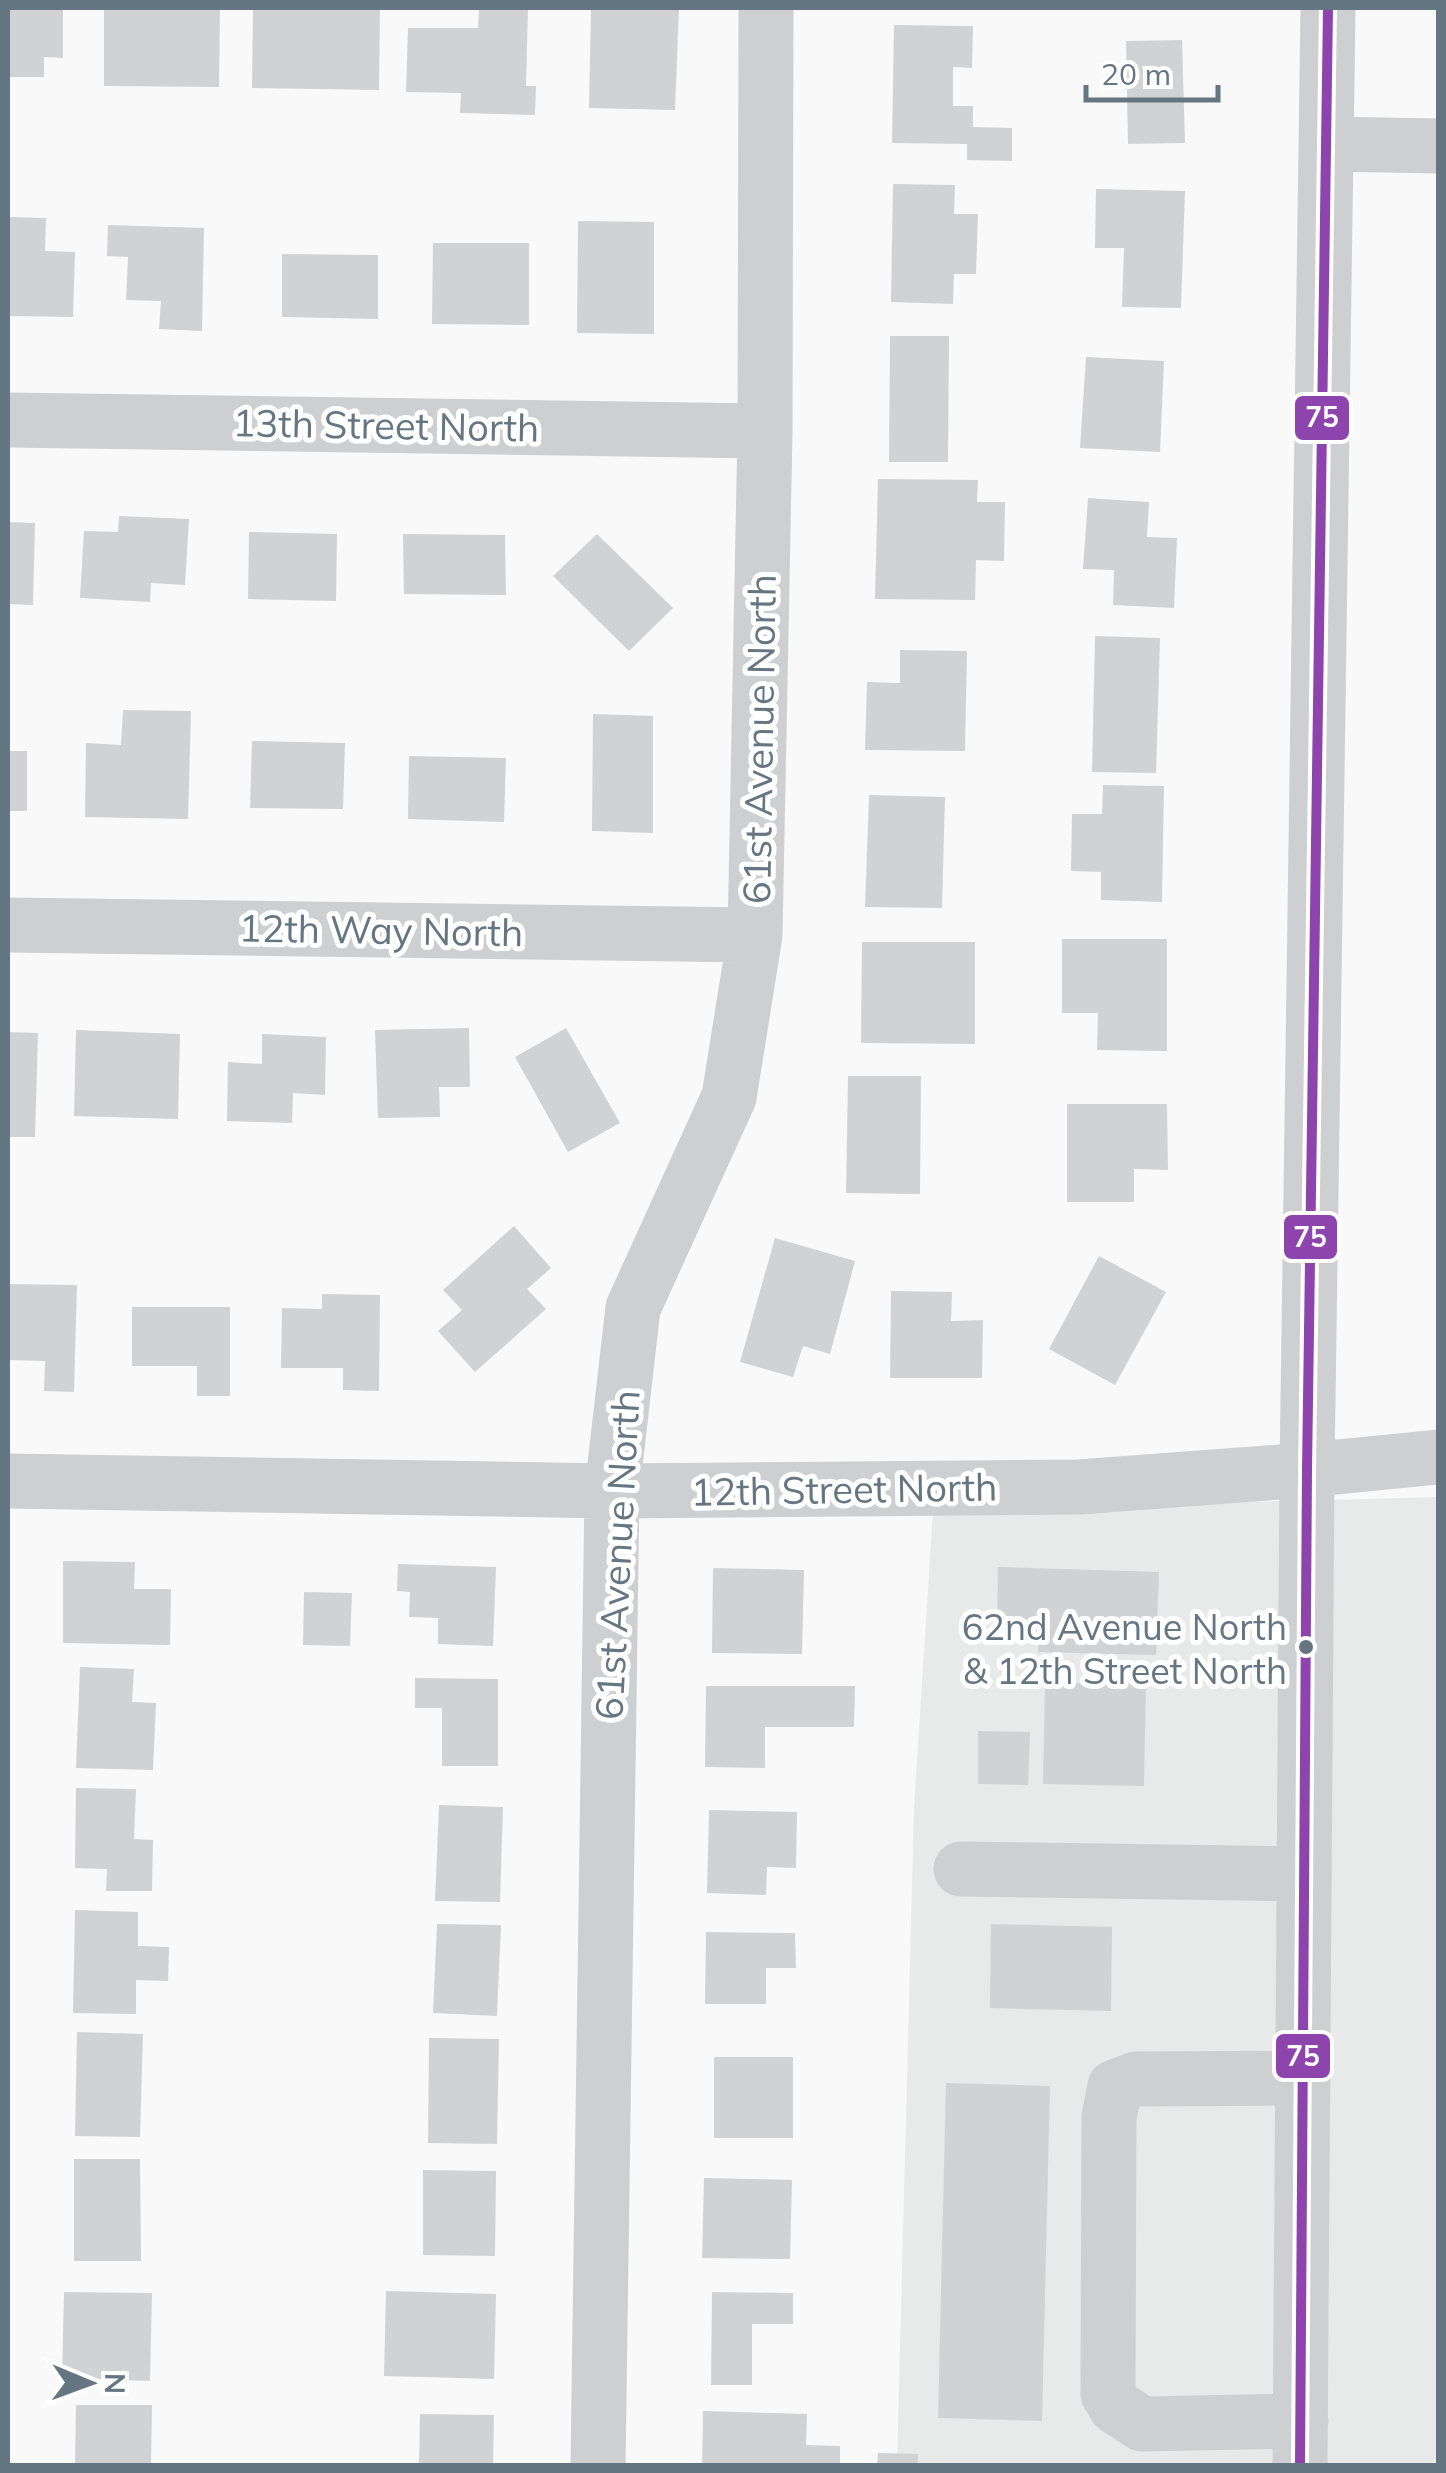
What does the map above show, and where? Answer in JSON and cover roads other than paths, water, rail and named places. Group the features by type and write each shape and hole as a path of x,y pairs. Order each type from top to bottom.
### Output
{"street":[{"name":"61st Avenue North","path":"598,2466 612,1492 633,1308 729,1097 755,935 766,431 766,8"},
{"path":"1303,2078 1136,2079 1115,2087 1109,2117 1108,2394 1116,2407 1142,2424 1301,2444 1307,1470 1328,8"},
{"path":"1327,144 1438,146"},
{"name":"13th Street North","path":"8,420 766,431"},
{"name":"12th Way North","path":"8,925 755,935"},
{"name":"12th Street North","path":"8,1481 612,1492 1079,1486 1438,1457"},
{"path":"961,1868 1304,1874"}],"place":[{"name":"62nd Avenue North & 12th Street North","path":"1306,1647"}]}
